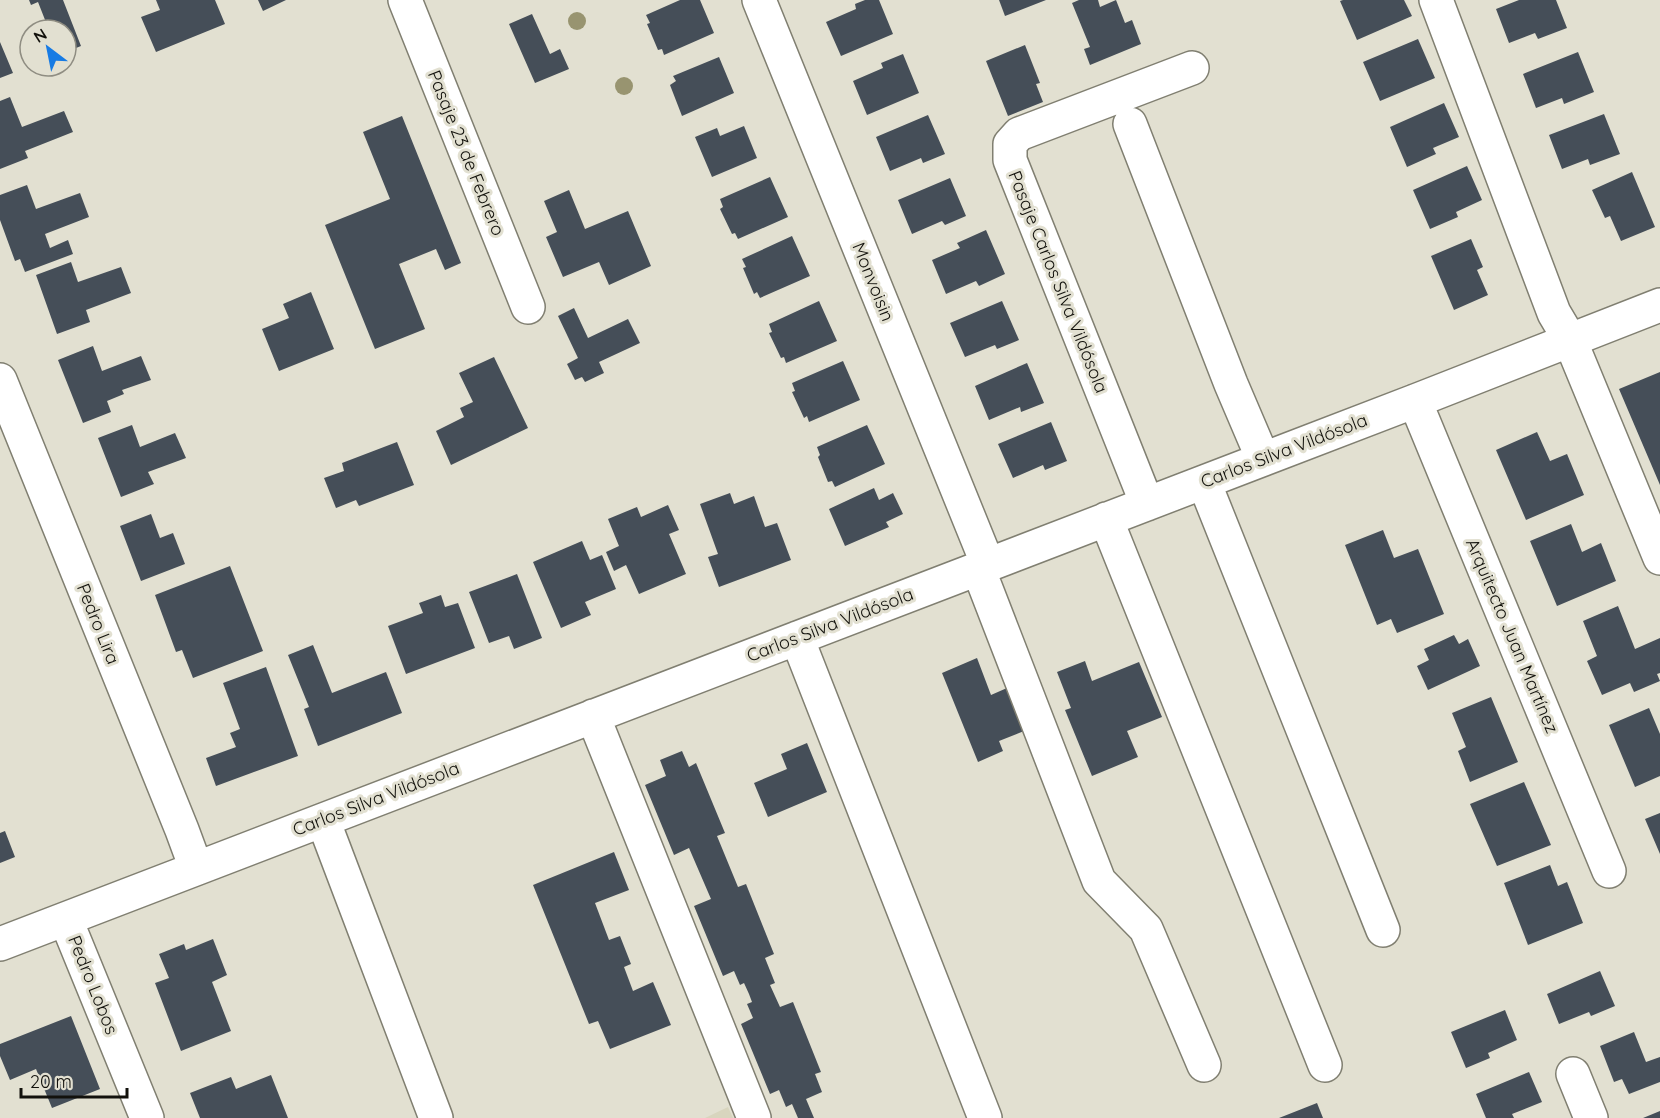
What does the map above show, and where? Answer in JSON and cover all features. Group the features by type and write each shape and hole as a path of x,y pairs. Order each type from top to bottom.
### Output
{"street":[{"name":"Pasaje 23 de Febrero","path":"405,0 528,307"},
{"name":"Monvoisin","path":"759,0 983,566 1099,881 1146,929 1204,1065"},
{"path":"1436,0 1554,313 1570,340 1660,558"},
{"name":"Pasaje Carlos Silva Vildósola","path":"1147,504 1010,160 1010,144 1019,134 1192,69"},
{"path":"1130,124 1231,384 1263,459"},
{"name":"Carlos Silva Vildósola","path":"0,944 1660,305"},
{"name":"Pedro Lira","path":"0,380 196,868"},
{"name":"Arquitecto Juan Martínez","path":"1415,401 1610,871"},
{"path":"1204,482 1383,930"},
{"path":"1106,519 1325,1065"},
{"path":"797,638 985,1118"},
{"path":"593,716 754,1118"},
{"path":"323,820 436,1118"},
{"name":"Pedro Lobos","path":"66,920 147,1118"},
{"path":"1573,1074 1592,1118"}],"shaded area":[{"path":"728,1107 733,1118 705,1118"}],"building":[{"path":"29,0 63,0 70,18 44,18 38,2 31,5"},
{"path":"156,0 215,0 225,24 156,52 141,17 160,10"},
{"path":"258,0 286,0 263,11"},
{"path":"680,0 700,0 714,33 664,55 662,49 658,50 647,24 650,23 646,15"},
{"path":"865,0 879,0 893,34 841,56 826,22 856,9 855,4"},
{"path":"999,0 1046,0 1005,16"},
{"path":"1079,0 1098,0 1100,7 1116,0 1125,23 1132,20 1141,44 1090,65 1084,49 1090,47 1072,3"},
{"path":"1404,0 1412,16 1357,40 1340,1"},
{"path":"1519,0 1556,0 1567,28 1538,39 1535,33 1509,43 1496,9"},
{"path":"532,14 550,54 560,49 569,69 535,83 509,24"},
{"path":"1418,39 1435,78 1380,101 1363,62"},
{"path":"0,42 13,73 0,78"},
{"path":"1025,45 1040,83 1036,84 1043,102 1008,116 986,61"},
{"path":"1578,52 1594,92 1564,104 1562,98 1536,108 1523,74"},
{"path":"903,54 919,93 867,115 853,81 883,68 881,63"},
{"path":"719,57 734,93 682,116 670,85 676,81 673,76"},
{"path":"10,97 22,127 64,111 73,132 25,151 28,158 0,169 0,101"},
{"path":"1444,103 1459,137 1433,148 1436,154 1407,167 1390,127"},
{"path":"1604,114 1620,154 1590,165 1588,159 1562,169 1549,135"},
{"path":"928,115 945,154 923,163 921,158 890,171 876,137"},
{"path":"402,116 461,263 445,270 436,249 399,264 425,329 375,349 325,225 390,199 363,132"},
{"path":"744,126 757,158 712,177 695,137 717,128 720,136"},
{"path":"1467,166 1482,200 1456,212 1458,217 1430,229 1413,190"},
{"path":"1632,172 1655,227 1621,241 1610,216 1605,218 1592,190"},
{"path":"770,177 788,217 738,239 735,233 732,234 720,209 723,207 720,199"},
{"path":"950,178 966,216 945,225 942,221 912,234 898,200"},
{"path":"27,185 36,209 80,193 89,217 45,234 50,248 68,240 73,254 25,272 20,259 15,261 0,220 0,195"},
{"path":"569,190 585,229 628,211 651,266 609,285 599,262 563,277 546,237 557,232 544,201"},
{"path":"986,230 1005,274 979,286 976,281 946,294 932,260 960,248 957,243"},
{"path":"792,236 810,276 760,298 757,292 754,294 743,268 746,267 742,259"},
{"path":"1471,239 1483,267 1477,270 1488,295 1454,310 1431,256"},
{"path":"71,262 78,282 121,267 131,293 86,310 90,322 57,334 36,275"},
{"path":"311,292 334,349 279,371 262,329 289,318 283,304"},
{"path":"819,301 837,341 786,363 784,357 781,358 769,333 772,332 769,324"},
{"path":"1002,301 1019,340 997,349 995,345 965,357 950,323"},
{"path":"574,308 588,338 628,319 640,343 599,362 604,373 585,382 582,377 575,380 567,364 578,358 558,316"},
{"path":"93,346 102,371 141,356 151,380 122,390 124,394 107,401 111,412 83,423 58,360"},
{"path":"494,357 528,428 451,465 436,431 464,417 460,408 473,402 459,373"},
{"path":"843,361 860,400 809,422 807,416 804,418 792,392 795,391 792,383"},
{"path":"1027,363 1044,403 1021,412 1020,407 989,420 975,386"},
{"path":"1660,372 1660,485 1619,389"},
{"path":"1051,422 1067,461 1045,470 1043,465 1013,478 998,444"},
{"path":"132,425 140,447 175,433 186,458 148,472 154,484 121,497 98,438"},
{"path":"867,425 885,464 835,487 832,481 828,482 818,457 820,455 817,447"},
{"path":"1537,432 1550,461 1567,454 1584,495 1526,520 1496,450"},
{"path":"397,442 414,485 359,506 356,500 336,508 324,478 344,471 342,463"},
{"path":"874,488 879,500 893,493 903,514 886,522 889,527 845,546 829,509"},
{"path":"730,493 734,504 754,496 765,527 777,523 791,560 719,587 708,557 718,554 700,504"},
{"path":"668,505 679,530 669,534 686,574 639,594 626,565 614,571 606,552 619,546 608,519 637,507 641,517"},
{"path":"151,514 160,538 173,533 185,564 141,581 120,526"},
{"path":"1571,524 1582,552 1601,543 1616,581 1557,606 1530,541"},
{"path":"1383,530 1394,558 1418,549 1444,614 1397,633 1391,619 1377,625 1345,545"},
{"path":"582,541 590,560 602,555 616,589 585,602 591,615 561,628 533,562"},
{"path":"230,566 263,651 193,678 182,650 176,652 155,595"},
{"path":"517,574 542,638 514,649 509,636 489,643 469,592"},
{"path":"441,595 445,607 458,603 475,648 406,674 388,626 423,613 419,603"},
{"path":"1618,606 1635,649 1660,638 1660,673 1657,674 1660,681 1634,692 1630,683 1602,695 1587,661 1597,656 1583,621"},
{"path":"1454,635 1459,644 1468,639 1480,666 1428,690 1417,666 1429,660 1424,649"},
{"path":"313,645 332,693 386,672 402,713 318,746 304,709 309,707 288,655"},
{"path":"977,658 991,695 1007,688 1024,731 999,741 1003,751 978,762 942,673"},
{"path":"1085,661 1092,681 1139,662 1162,717 1127,731 1138,757 1092,776 1065,710 1071,708 1057,672"},
{"path":"266,667 298,756 216,786 206,758 236,747 230,733 240,729 223,683"},
{"path":"1491,697 1518,762 1470,782 1458,751 1466,747 1452,713"},
{"path":"1649,708 1660,734 1660,776 1635,787 1609,725"},
{"path":"807,743 827,792 768,817 754,783 787,769 781,754"},
{"path":"682,751 689,767 696,763 725,833 717,836 738,887 746,884 774,954 765,958 775,983 770,985 780,1007 793,1002 821,1072 815,1074 822,1092 806,1099 814,1118 798,1118 792,1104 786,1107 779,1090 770,1094 741,1024 753,1018 747,1004 752,1002 749,994 744,983 740,985 734,971 723,976 694,906 711,899 689,848 674,855 645,785 666,776 660,760"},
{"path":"1524,782 1551,845 1497,866 1470,804"},
{"path":"1660,813 1660,854 1645,819"},
{"path":"5,831 15,857 0,863 0,833"},
{"path":"614,852 629,890 595,903 609,940 620,936 631,964 624,967 633,991 653,982 671,1025 610,1049 598,1021 589,1024 533,885"},
{"path":"1550,865 1558,886 1567,882 1583,923 1528,945 1504,883"},
{"path":"213,939 227,975 212,982 231,1031 181,1051 155,983 169,978 159,954 184,944 186,950"},
{"path":"1600,971 1615,1006 1591,1016 1589,1012 1559,1024 1547,994"},
{"path":"1505,1010 1517,1040 1488,1053 1490,1058 1466,1068 1451,1032"},
{"path":"71,1016 100,1089 52,1108 36,1069 10,1080 0,1056 0,1044"},
{"path":"1634,1032 1646,1062 1660,1057 1660,1082 1629,1094 1622,1079 1614,1082 1600,1046"},
{"path":"1529,1072 1542,1102 1512,1114 1514,1118 1486,1118 1476,1094"},
{"path":"271,1075 288,1118 200,1118 190,1093 231,1077 236,1089"},
{"path":"1317,1103 1323,1118 1279,1118"},
{"path":"1660,1111 1660,1118 1643,1118"}]}
